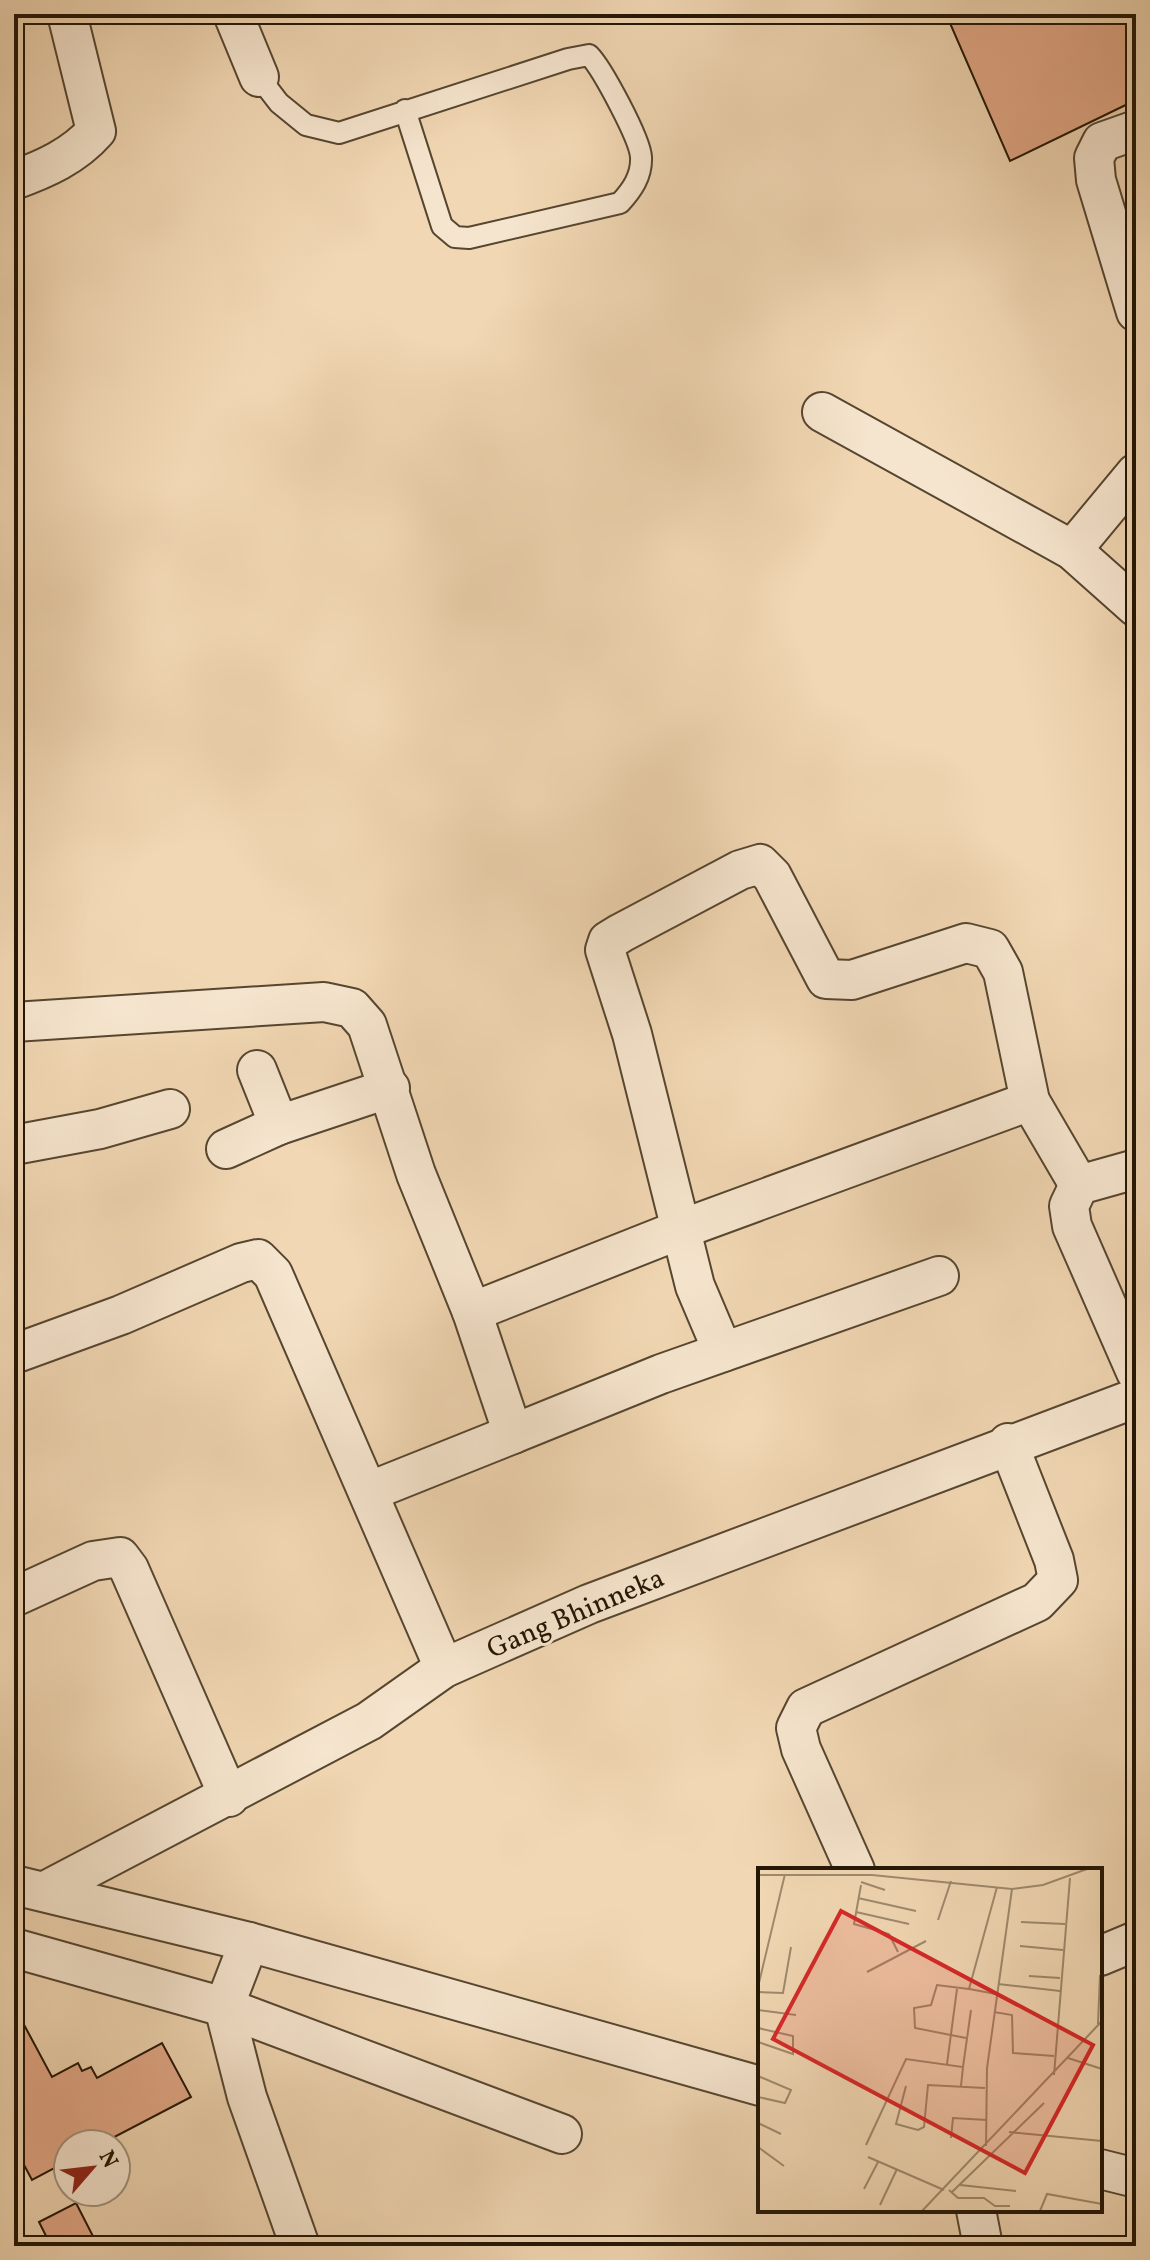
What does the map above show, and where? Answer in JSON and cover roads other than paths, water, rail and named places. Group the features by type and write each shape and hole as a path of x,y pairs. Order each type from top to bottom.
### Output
{"street":[{"path":"14,180 41,170 81,148 96,131 67,14"},
{"path":"233,14 259,77"},
{"path":"1136,130 1102,142 1094,158 1096,180 1136,312"},
{"path":"822,412 1072,550 1136,607"},
{"path":"1072,550 1136,473"},
{"path":"723,1352 695,1286 632,1034 605,950 608,941 621,933 740,870 760,864 772,876 826,979 852,980 966,943 990,949 1003,972 1030,1101 1079,1185"},
{"path":"14,1022 324,1002 352,1008 367,1025 416,1174 472,1312 513,1434"},
{"path":"257,1070 279,1125"},
{"path":"226,1149 279,1125 390,1088"},
{"path":"472,1312 679,1230 1030,1101"},
{"path":"14,1145 100,1129 170,1109"},
{"path":"1136,1169 1079,1185 1069,1206 1072,1226 1136,1372"},
{"path":"14,1354 121,1315 241,1263 258,1259 273,1274 444,1668"},
{"path":"368,1492 723,1352 939,1276"},
{"name":"Gang Bhinneka","path":"29,1888 229,1797 369,1721 444,1668 589,1604 1008,1443 1136,1398"},
{"path":"854,1868 801,1749 796,1728 806,1708 1037,1602 1058,1580 1054,1560 1008,1443"},
{"path":"14,1597 93,1561 120,1557 129,1569 182,1683 229,1797"},
{"path":"29,1888 249,1942 758,2085"},
{"path":"1102,1955 1136,1941"},
{"path":"249,1942 224,2007 247,2097 300,2246"},
{"path":"14,1948 224,2007 562,2134"},
{"path":"1102,2170 1136,2178"},
{"path":"976,2212 983,2246"}],"lane":[{"path":"259,77 279,103 306,125 339,133 405,110 589,55 602,68 641,156 635,186 620,203 469,238 455,237 442,226 405,110"}]}
